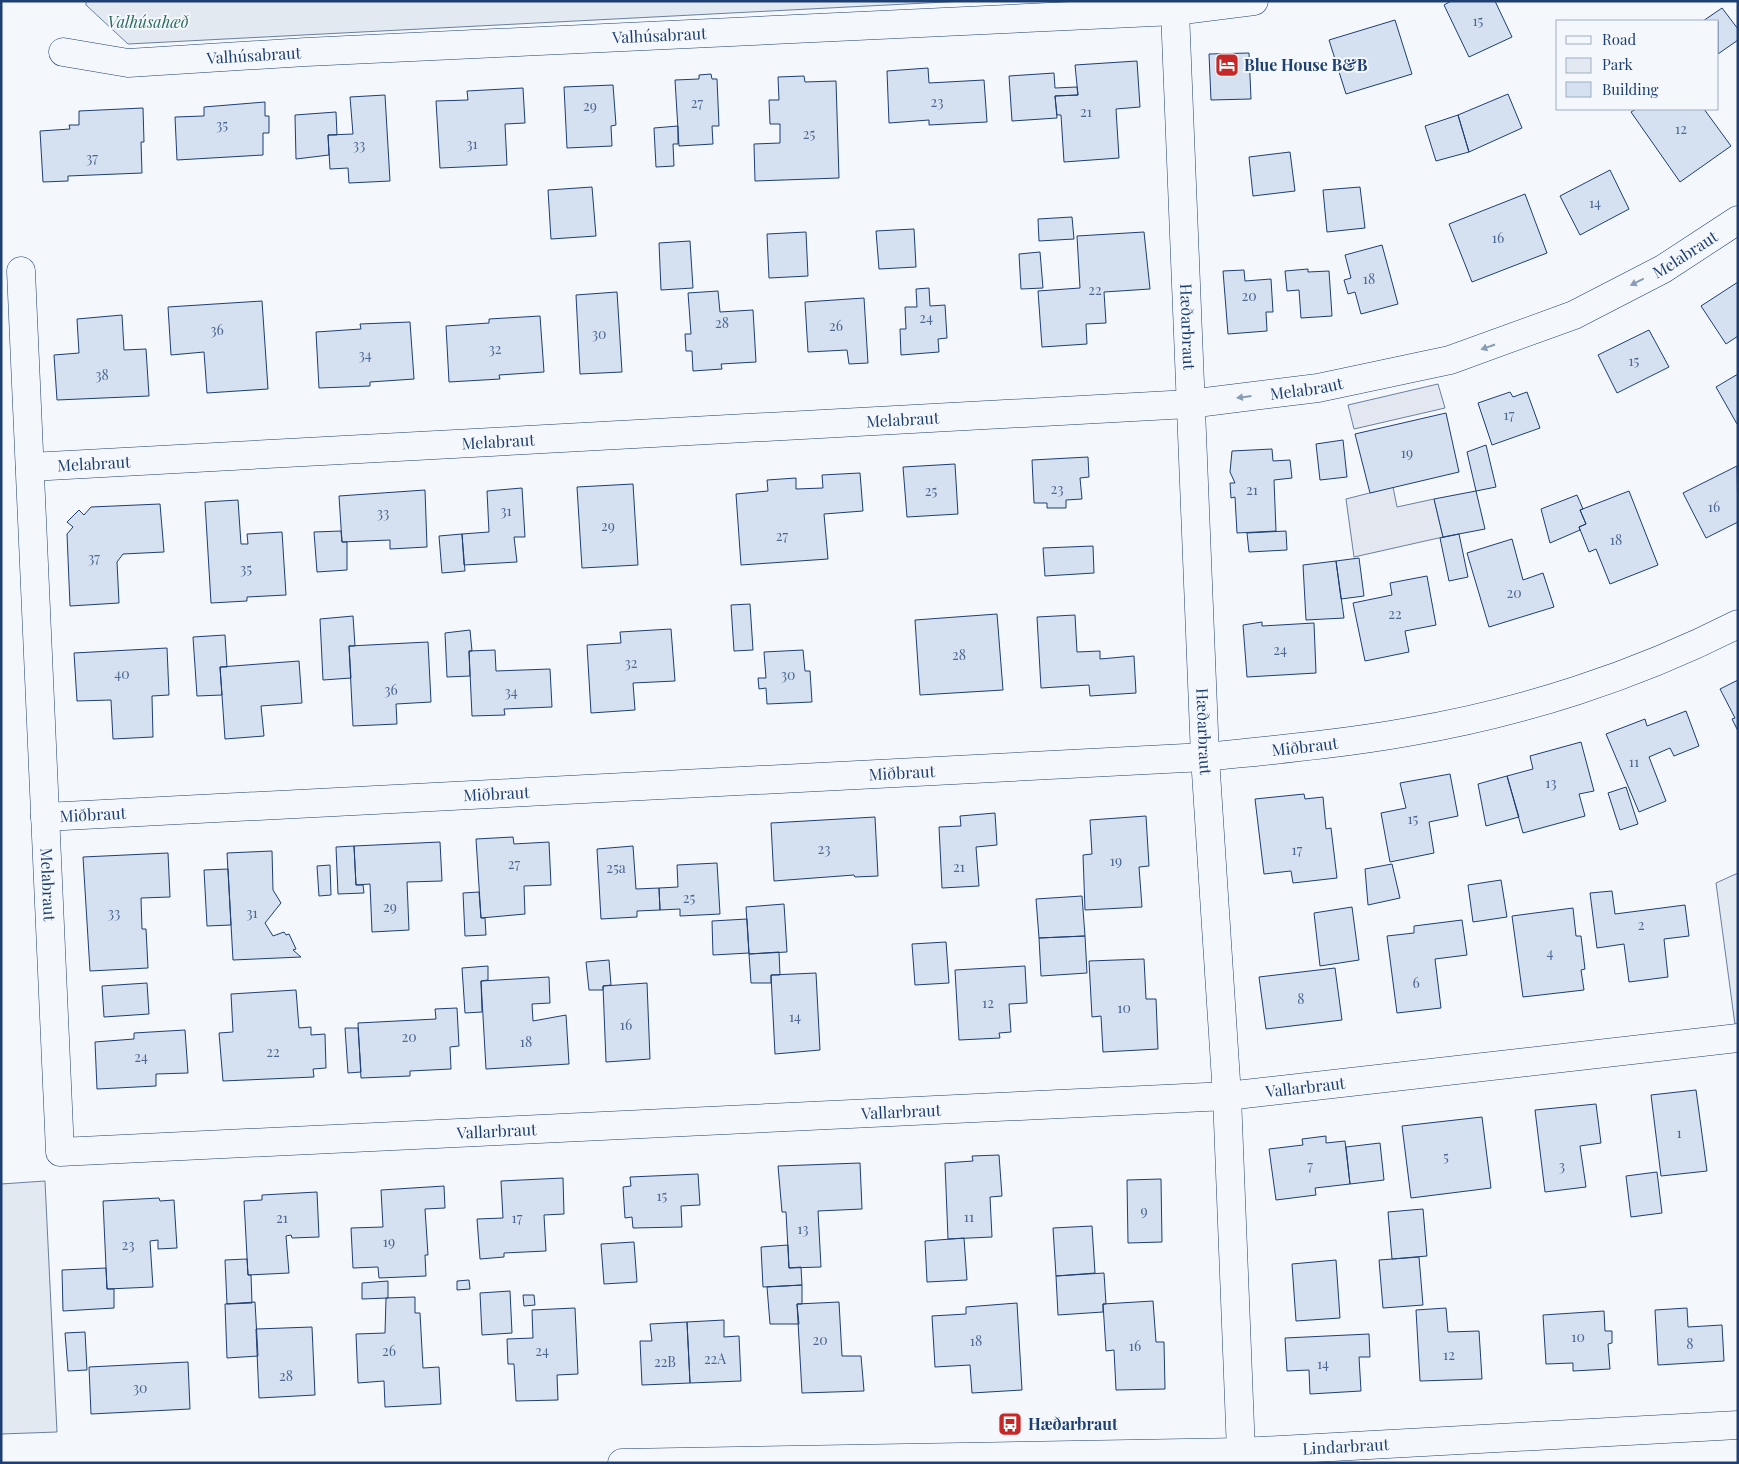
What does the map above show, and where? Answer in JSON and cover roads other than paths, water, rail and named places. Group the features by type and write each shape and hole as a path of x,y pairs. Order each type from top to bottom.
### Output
{"street":[{"name":"Valhúsabraut","path":"63,52 128,63 306,52 1175,11 1254,1"},
{"name":"Hæðarbraut","path":"1175,11 1205,757 1227,1096 1230,1455"},
{"name":"Melabraut","path":"30,467 1190,404 1318,388 1450,360 1574,314 1663,269 1738,220"},
{"name":"Melabraut","path":"21,271 60,1152"},
{"name":"Miðbraut","path":"46,817 1205,757 1408,732 1521,708 1656,660 1738,624"},
{"name":"Vallarbraut","path":"60,1152 1227,1096 1738,1038"},
{"name":"Lindarbraut","path":"622,1463 1230,1455 1738,1426"}],"place":[{"name":"Blue House B&B","path":"1227,65"},
{"name":"Hæðarbraut","path":"1010,1424"}],"park label":[{"name":"Valhúsahæð","path":"148,22"}]}
